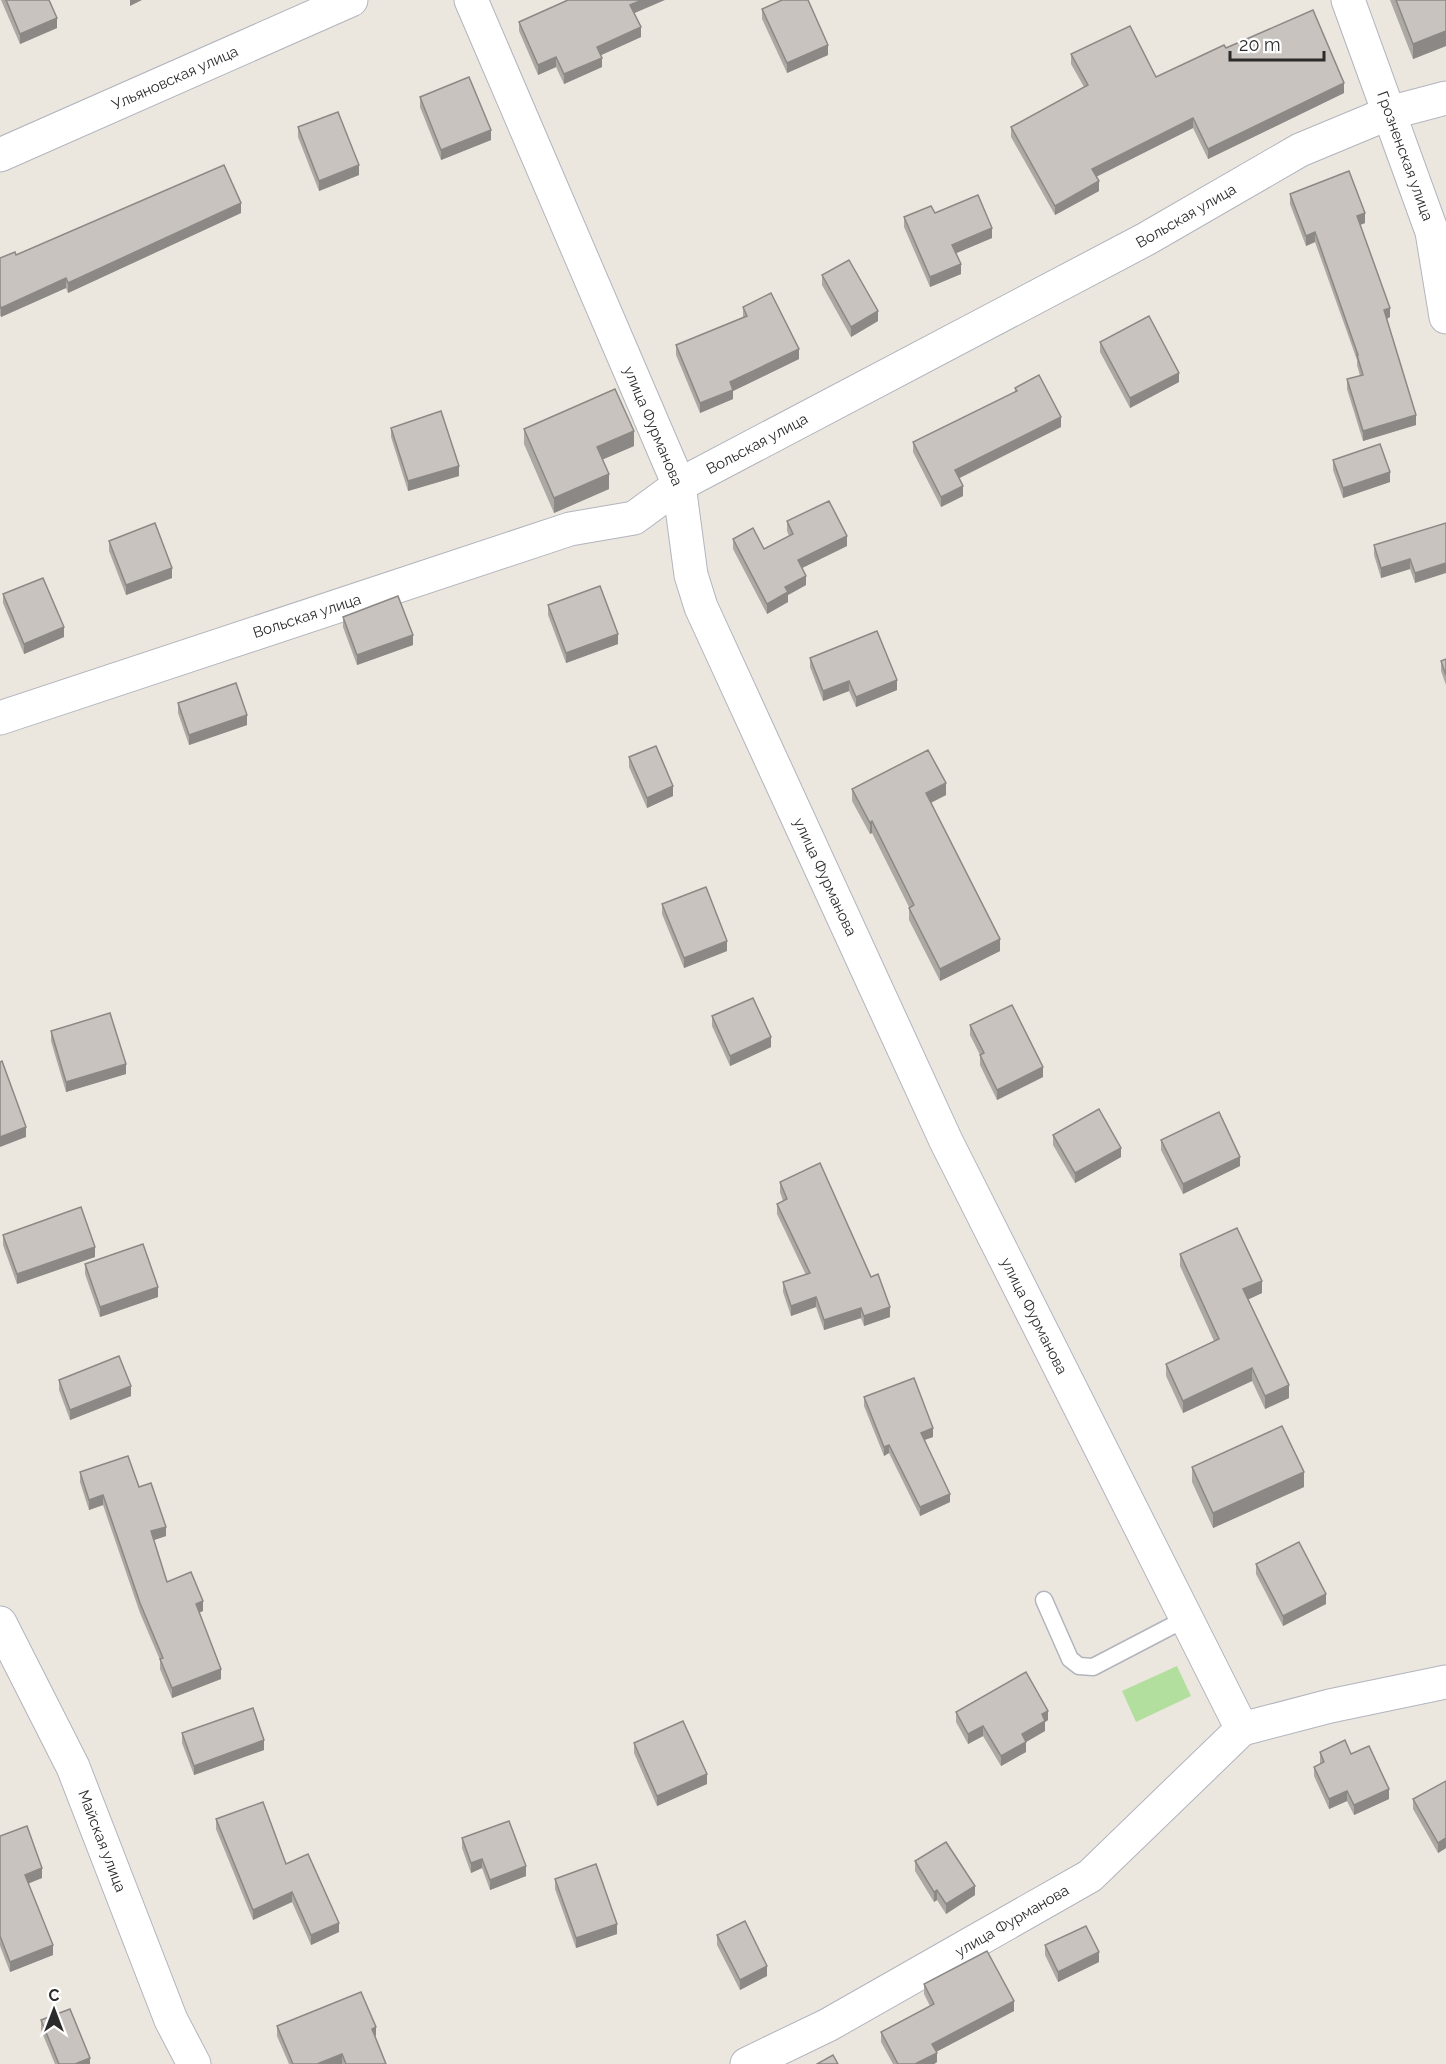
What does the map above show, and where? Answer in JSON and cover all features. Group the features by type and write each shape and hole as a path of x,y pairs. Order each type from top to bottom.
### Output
{"street":[{"name":"Ульяновская улица","path":"0,155 351,0"},
{"name":"улица Фурманова","path":"471,0 679,485 692,575 701,607 946,1141 1242,1730"},
{"name":"Грозненская улица","path":"1348,0 1432,232 1446,317"},
{"name":"Вольская улица","path":"0,718 570,529 634,518 679,485 1136,244 1299,150 1389,113 1446,98"},
{"name":"Майская улица","path":"0,1626 73,1767 171,2020 194,2064"},
{"name":"улица Фурманова","path":"747,2064 828,2025 1090,1876 1242,1730 1330,1706 1446,1682"}],"lane":[{"path":"1044,1600 1070,1659 1079,1666 1093,1666 1187,1618"}],"green space":[{"path":"1177,1666 1191,1696 1136,1722 1122,1691"}],"building":[{"path":"6,0 49,0 57,18 20,34"},
{"path":"568,0 642,0 630,5 641,27 597,47 602,58 564,74 556,57 538,65 519,22"},
{"path":"782,0 808,0 828,45 787,63 762,9"},
{"path":"1396,0 1446,0 1446,31 1413,44"},
{"path":"1313,10 1344,83 1208,149 1193,118 1092,169 1099,181 1055,206 1011,127 1088,85 1071,54 1130,26 1156,77 1224,45 1226,48"},
{"path":"469,77 491,130 441,150 420,97"},
{"path":"338,112 359,165 319,181 298,127"},
{"path":"224,165 241,203 68,283 66,278 1,308 0,258 15,252 16,255"},
{"path":"1349,171 1365,213 1357,216 1390,308 1384,310 1416,415 1363,431 1347,379 1363,375 1358,355 1315,232 1306,236 1290,194"},
{"path":"978,195 992,228 952,245 961,264 930,277 904,217 931,206 935,213"},
{"path":"849,260 878,311 851,327 822,275"},
{"path":"771,293 799,349 730,382 733,390 700,403 676,345 747,316 743,307"},
{"path":"1149,316 1179,373 1130,398 1100,342"},
{"path":"1039,375 1061,417 955,470 963,486 941,497 913,442 1017,391 1015,388"},
{"path":"615,389 634,431 597,447 609,474 554,498 524,429"},
{"path":"441,411 459,466 408,481 391,428"},
{"path":"1380,444 1390,472 1343,488 1333,460"},
{"path":"829,501 847,536 798,560 806,576 785,587 788,592 767,604 733,539 753,528 764,549 793,534 787,521"},
{"path":"155,523 172,568 126,585 109,541"},
{"path":"1446,523 1446,563 1415,573 1410,559 1381,568 1374,545"},
{"path":"43,578 64,627 24,644 3,594"},
{"path":"600,586 618,634 566,653 548,605"},
{"path":"398,596 413,635 357,655 343,617"},
{"path":"877,631 897,680 856,697 849,681 823,691 810,658"},
{"path":"1446,659 1446,675 1441,661"},
{"path":"236,683 247,715 189,735 178,703"},
{"path":"656,746 673,786 647,798 629,757"},
{"path":"928,750 946,783 926,793 1000,939 940,969 909,908 914,905 872,821 870,823 852,789"},
{"path":"706,887 727,941 684,958 662,904"},
{"path":"753,998 771,1037 730,1056 712,1016"},
{"path":"1012,1005 1043,1067 997,1090 980,1055 984,1053 970,1025"},
{"path":"110,1013 126,1064 66,1082 51,1031"},
{"path":"2,1061 26,1127 0,1137 0,1062"},
{"path":"1099,1109 1121,1148 1075,1173 1053,1135"},
{"path":"1219,1112 1240,1157 1183,1184 1161,1140"},
{"path":"820,1163 871,1277 878,1274 890,1307 864,1316 861,1308 824,1320 816,1297 791,1306 783,1282 810,1273 777,1204 787,1199 780,1182"},
{"path":"81,1207 95,1247 17,1274 3,1235"},
{"path":"1237,1228 1262,1281 1243,1289 1289,1385 1265,1396 1252,1368 1183,1401 1166,1364 1219,1339 1180,1254"},
{"path":"143,1244 158,1287 100,1307 85,1264"},
{"path":"119,1356 131,1386 70,1410 59,1380"},
{"path":"914,1378 933,1428 921,1433 950,1494 920,1507 889,1445 884,1447 864,1397"},
{"path":"1282,1426 1304,1472 1213,1513 1192,1467"},
{"path":"128,1456 139,1487 151,1483 166,1527 151,1531 167,1582 191,1572 203,1601 196,1604 221,1669 172,1688 103,1495 89,1500 80,1472"},
{"path":"1299,1542 1326,1594 1283,1616 1256,1564"},
{"path":"1026,1672 1048,1711 1042,1714 1045,1721 1022,1734 1026,1742 1001,1756 983,1726 968,1734 956,1712"},
{"path":"253,1708 264,1740 194,1766 182,1733"},
{"path":"683,1721 707,1774 657,1796 634,1743"},
{"path":"1345,1740 1351,1754 1369,1746 1389,1789 1354,1805 1347,1791 1329,1799 1314,1767 1324,1762 1320,1752"},
{"path":"1446,1781 1446,1838 1438,1843 1413,1799"},
{"path":"263,1802 286,1864 308,1854 339,1923 311,1935 292,1892 253,1910 216,1819"},
{"path":"509,1821 526,1866 490,1880 482,1859 471,1863 462,1838"},
{"path":"27,1826 42,1868 25,1875 53,1945 10,1962 0,1936 0,1836"},
{"path":"946,1842 975,1886 946,1904 937,1890 934,1892 915,1861"},
{"path":"596,1864 617,1924 576,1938 555,1879"},
{"path":"745,1921 767,1966 740,1980 717,1935"},
{"path":"1086,1926 1099,1952 1058,1972 1045,1945"},
{"path":"987,1951 1014,2001 932,2044 937,2053 915,2064 898,2064 881,2032 934,2004 924,1984"},
{"path":"361,1992 376,2027 372,2029 386,2064 346,2064 342,2054 317,2064 293,2064 277,2026"},
{"path":"70,2009 90,2058 75,2064 59,2064 41,2020"},
{"path":"833,2055 838,2064 817,2064"}]}
